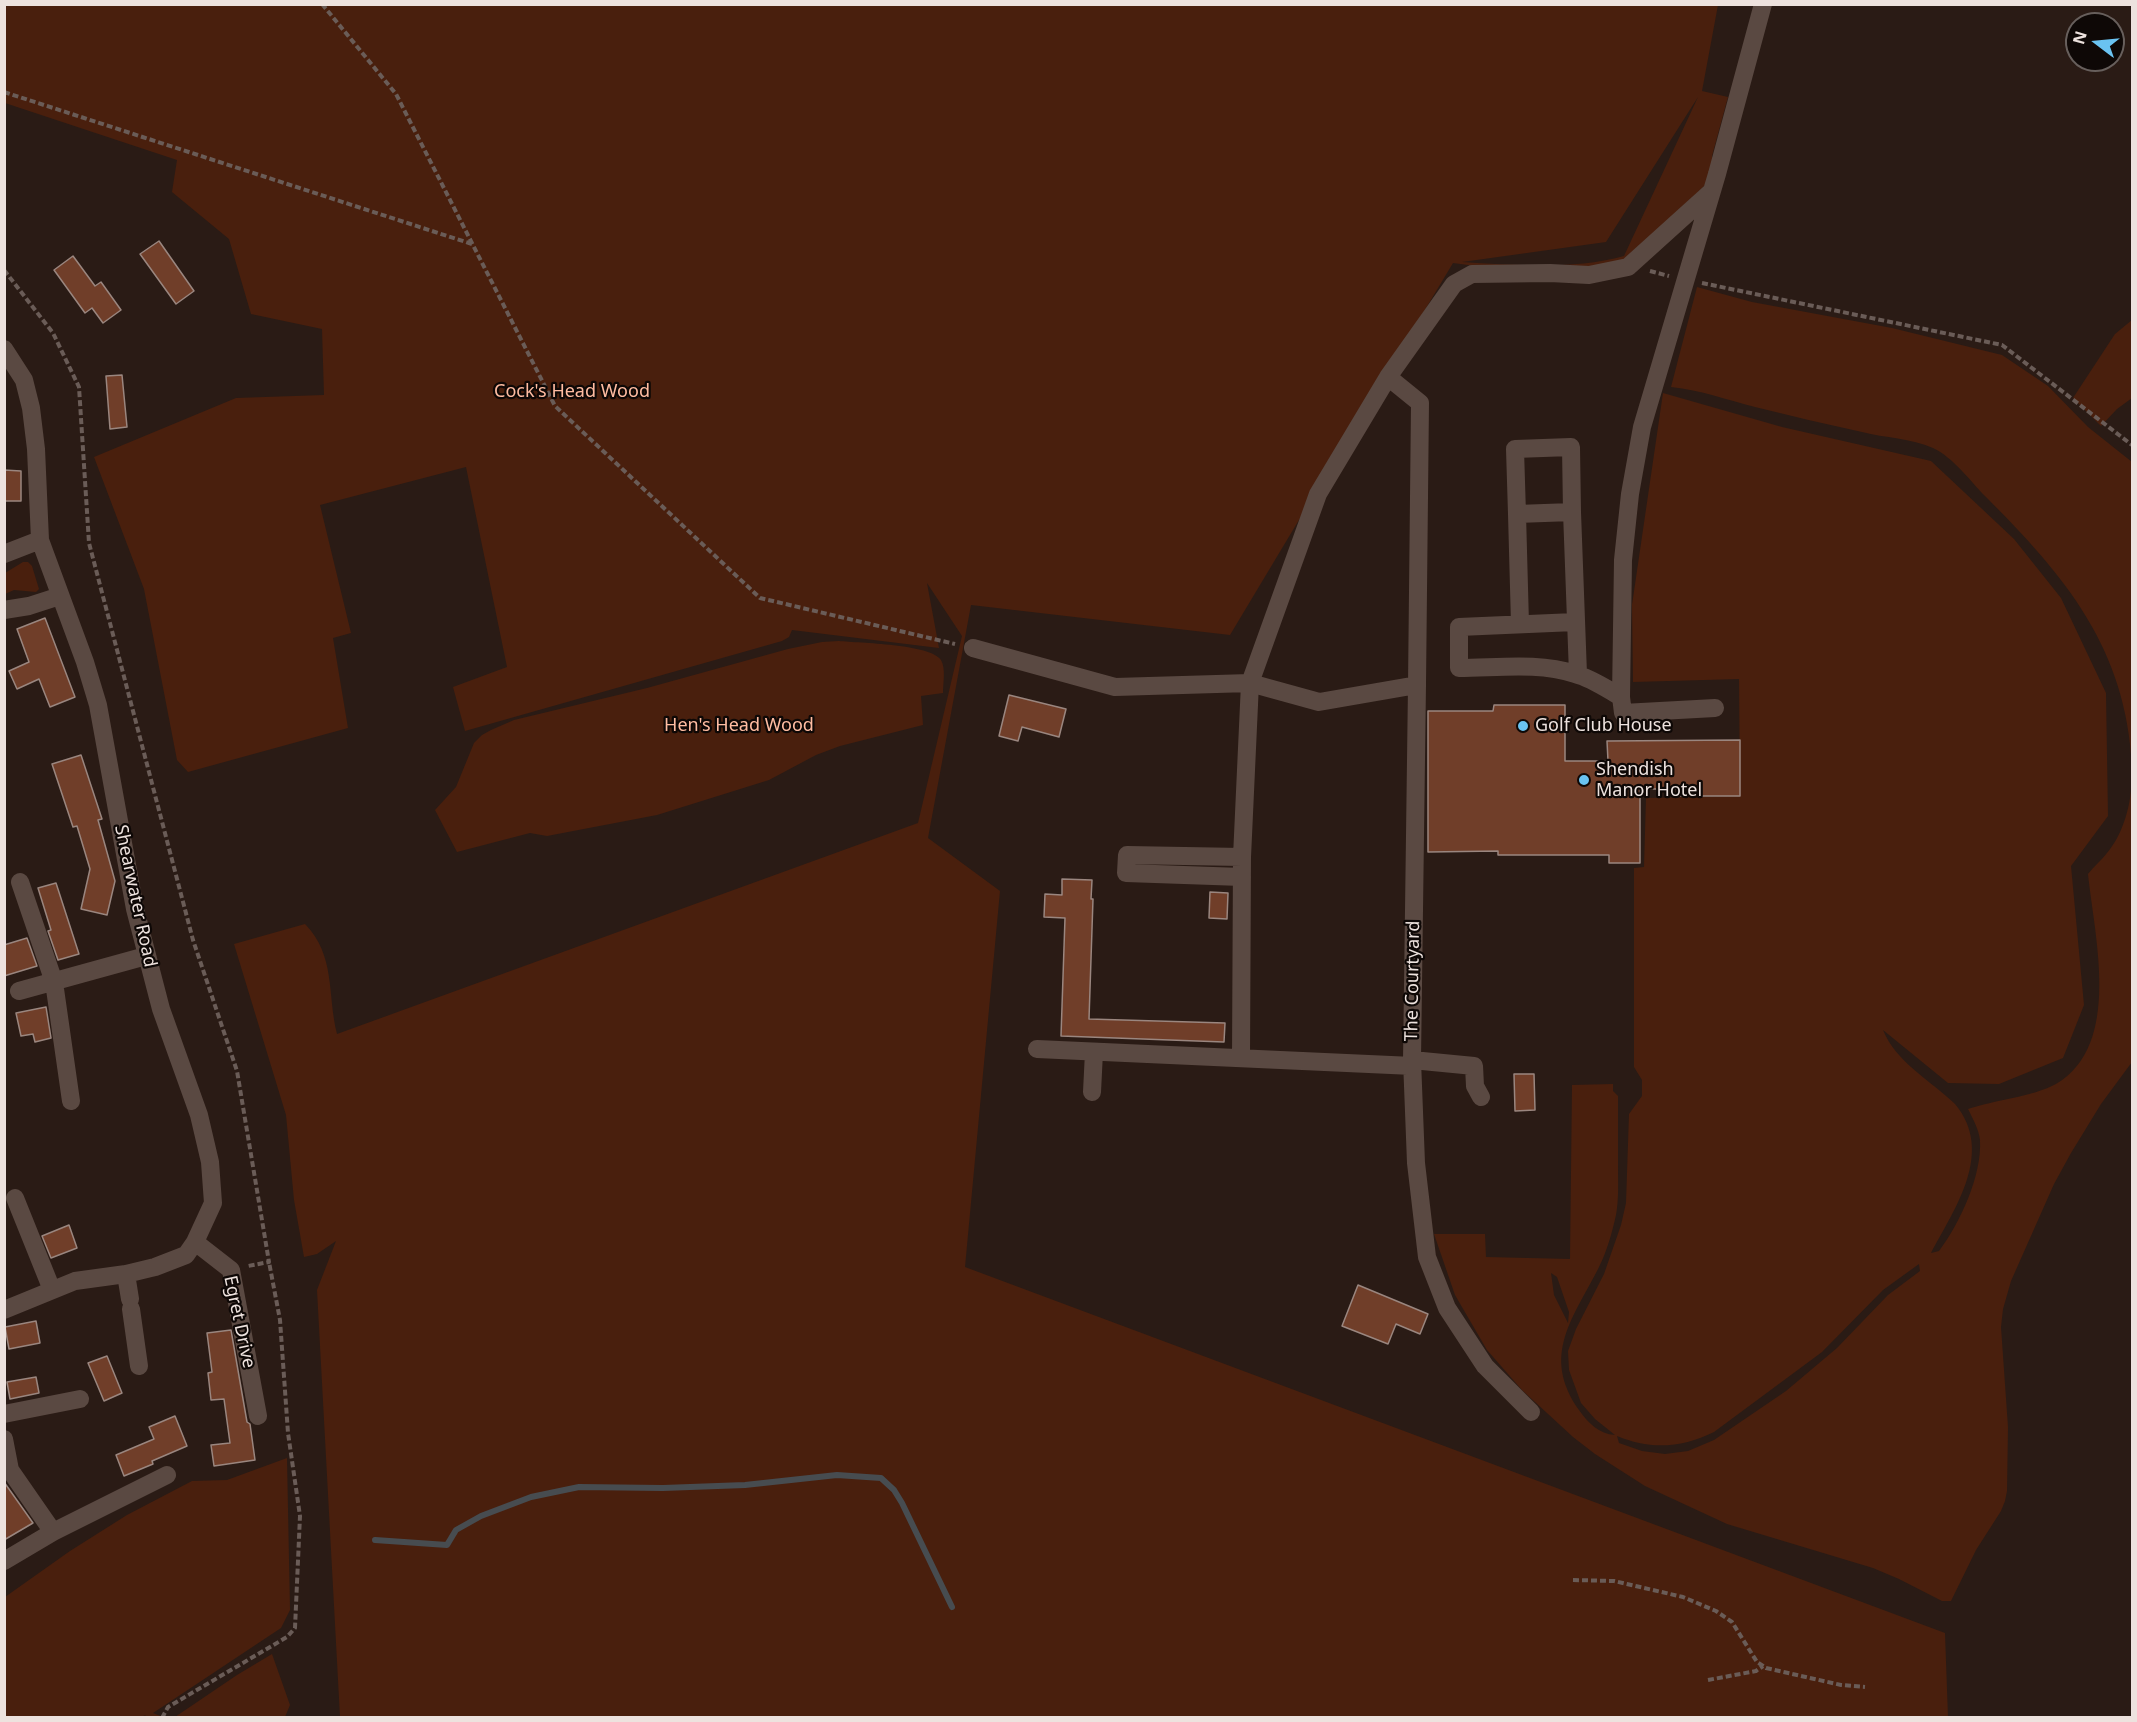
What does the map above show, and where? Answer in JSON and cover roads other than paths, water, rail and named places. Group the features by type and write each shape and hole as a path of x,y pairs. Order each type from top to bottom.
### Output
{"street":[{"path":"1715,708 1623,713 1621,697 1623,560 1630,494 1642,427 1712,192 1763,4"},
{"path":"1241,1058 1242,857 1250,683 1318,494 1388,377 1455,284 1472,274 1589,275 1628,267 1712,192"},
{"name":"Shearwater Road","path":"4,349 24,380 31,408 36,449 40,540 85,662 98,705 135,909 160,1009 199,1115 210,1162 213,1203 195,1242 186,1255 155,1267 126,1274 75,1281 4,1310"},
{"name":"The Courtyard","path":"1388,377 1420,403 1412,1063 1416,1163 1426,1257 1447,1308 1485,1366 1532,1412"},
{"path":"1520,624 1515,449 1571,447 1578,674"},
{"path":"1517,514 1572,512"},
{"path":"4,554 40,540"},
{"path":"4,610 29,606 60,596"},
{"path":"1575,622 1459,627 1459,668 1538,667 1578,674 1621,697"},
{"path":"974,648 1115,687 1250,683 1319,702 1417,685"},
{"path":"1242,857 1127,855 1126,873 1242,878"},
{"path":"20,882 54,982 71,1101"},
{"path":"19,991 146,956"},
{"path":"1037,1049 1474,1066 1475,1086 1481,1097"},
{"path":"1092,1092 1094,1052"},
{"path":"15,1198 52,1290"},
{"name":"Egret Drive","path":"195,1242 231,1270 258,1416"},
{"path":"126,1274 139,1366"},
{"path":"4,1414 80,1399"},
{"path":"4,1439 7,1471 53,1532"},
{"path":"4,1561 53,1532 167,1475"}],"waterway":[{"path":"375,1540 447,1545 456,1530 481,1516 531,1497 579,1487 663,1488 745,1485 837,1475 881,1478 894,1490 902,1503 952,1607"}],"place":[{"name":"Golf Club House","path":"1523,726"},
{"name":"Shendish Manor Hotel","path":"1584,780"}],"park label":[{"name":"Cock's Head Wood","path":"572,392"},
{"name":"Hen's Head Wood","path":"739,726"}]}
